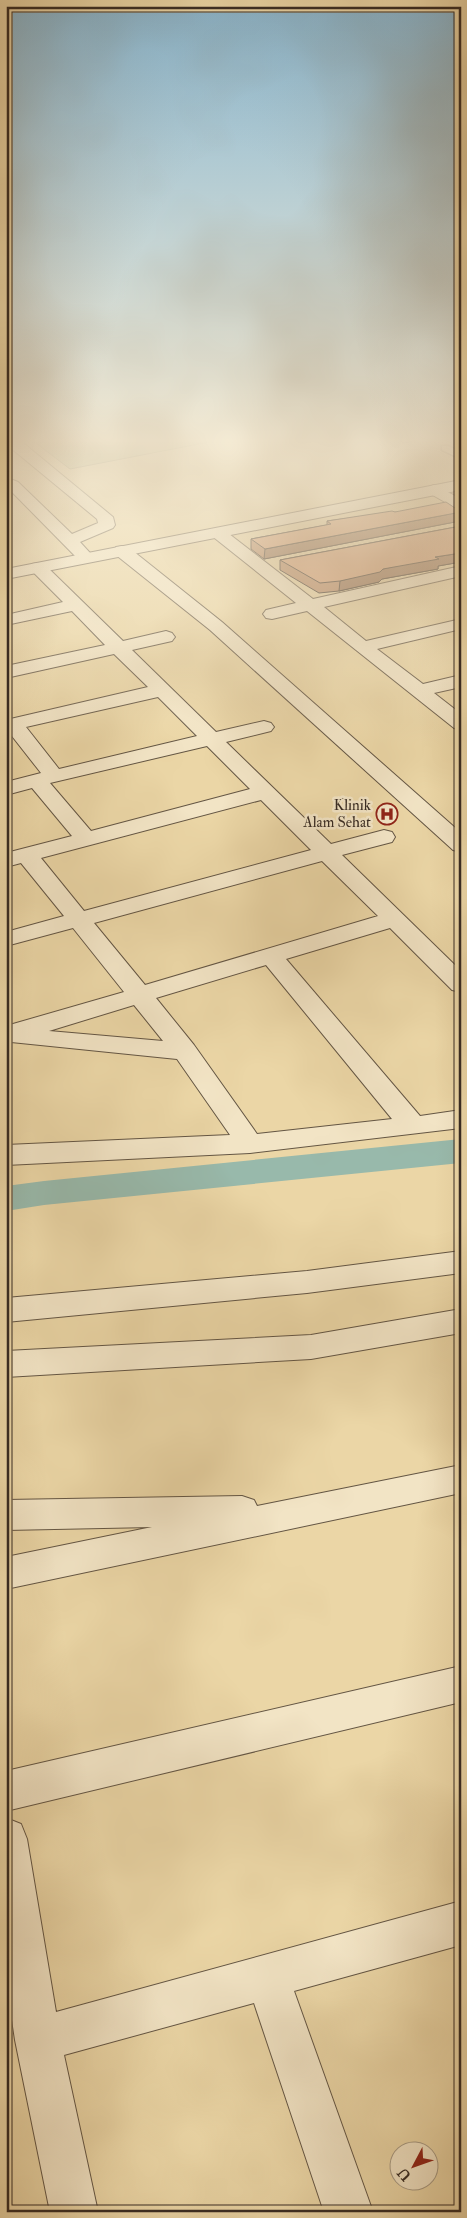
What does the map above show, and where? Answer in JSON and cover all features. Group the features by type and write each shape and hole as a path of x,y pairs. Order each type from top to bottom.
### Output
{"street":[{"path":"70,541 87,558"},
{"path":"6,574 178,541"},
{"path":"227,541 461,724"},
{"path":"122,551 216,626 461,845"},
{"path":"261,567 280,563"},
{"path":"38,568 461,984"},
{"path":"272,614 461,571"},
{"path":"6,620 76,605"},
{"path":"363,647 461,624"},
{"path":"6,672 166,637"},
{"path":"419,691 461,681"},
{"path":"86,839 10,725 162,690"},
{"path":"6,790 264,727"},
{"path":"17,857 265,792"},
{"path":"6,940 384,838"},
{"path":"17,857 80,920 185,1051 250,1144"},
{"path":"6,1035 394,919"},
{"path":"270,956 413,1126"},
{"path":"6,1035 185,1051"},
{"path":"6,1154 250,1144 461,1119"},
{"path":"6,1310 307,1282 461,1262"},
{"path":"6,1364 311,1347 461,1320"},
{"path":"6,1573 461,1479"},
{"path":"6,1516 310,1510"},
{"path":"6,1791 461,1684"},
{"path":"6,1839 38,2040 74,2212"},
{"path":"38,2040 461,1923"},
{"path":"267,1977 349,2212"}],"building":[{"path":"253,541 310,541 265,549"},
{"path":"384,541 461,541 461,553 383,569 380,572 340,581 320,583 280,560"}],"waterway":[{"path":"6,1199 44,1193 461,1151"}],"place":[{"name":"Klinik Alam Sehat","path":"387,814"}]}
